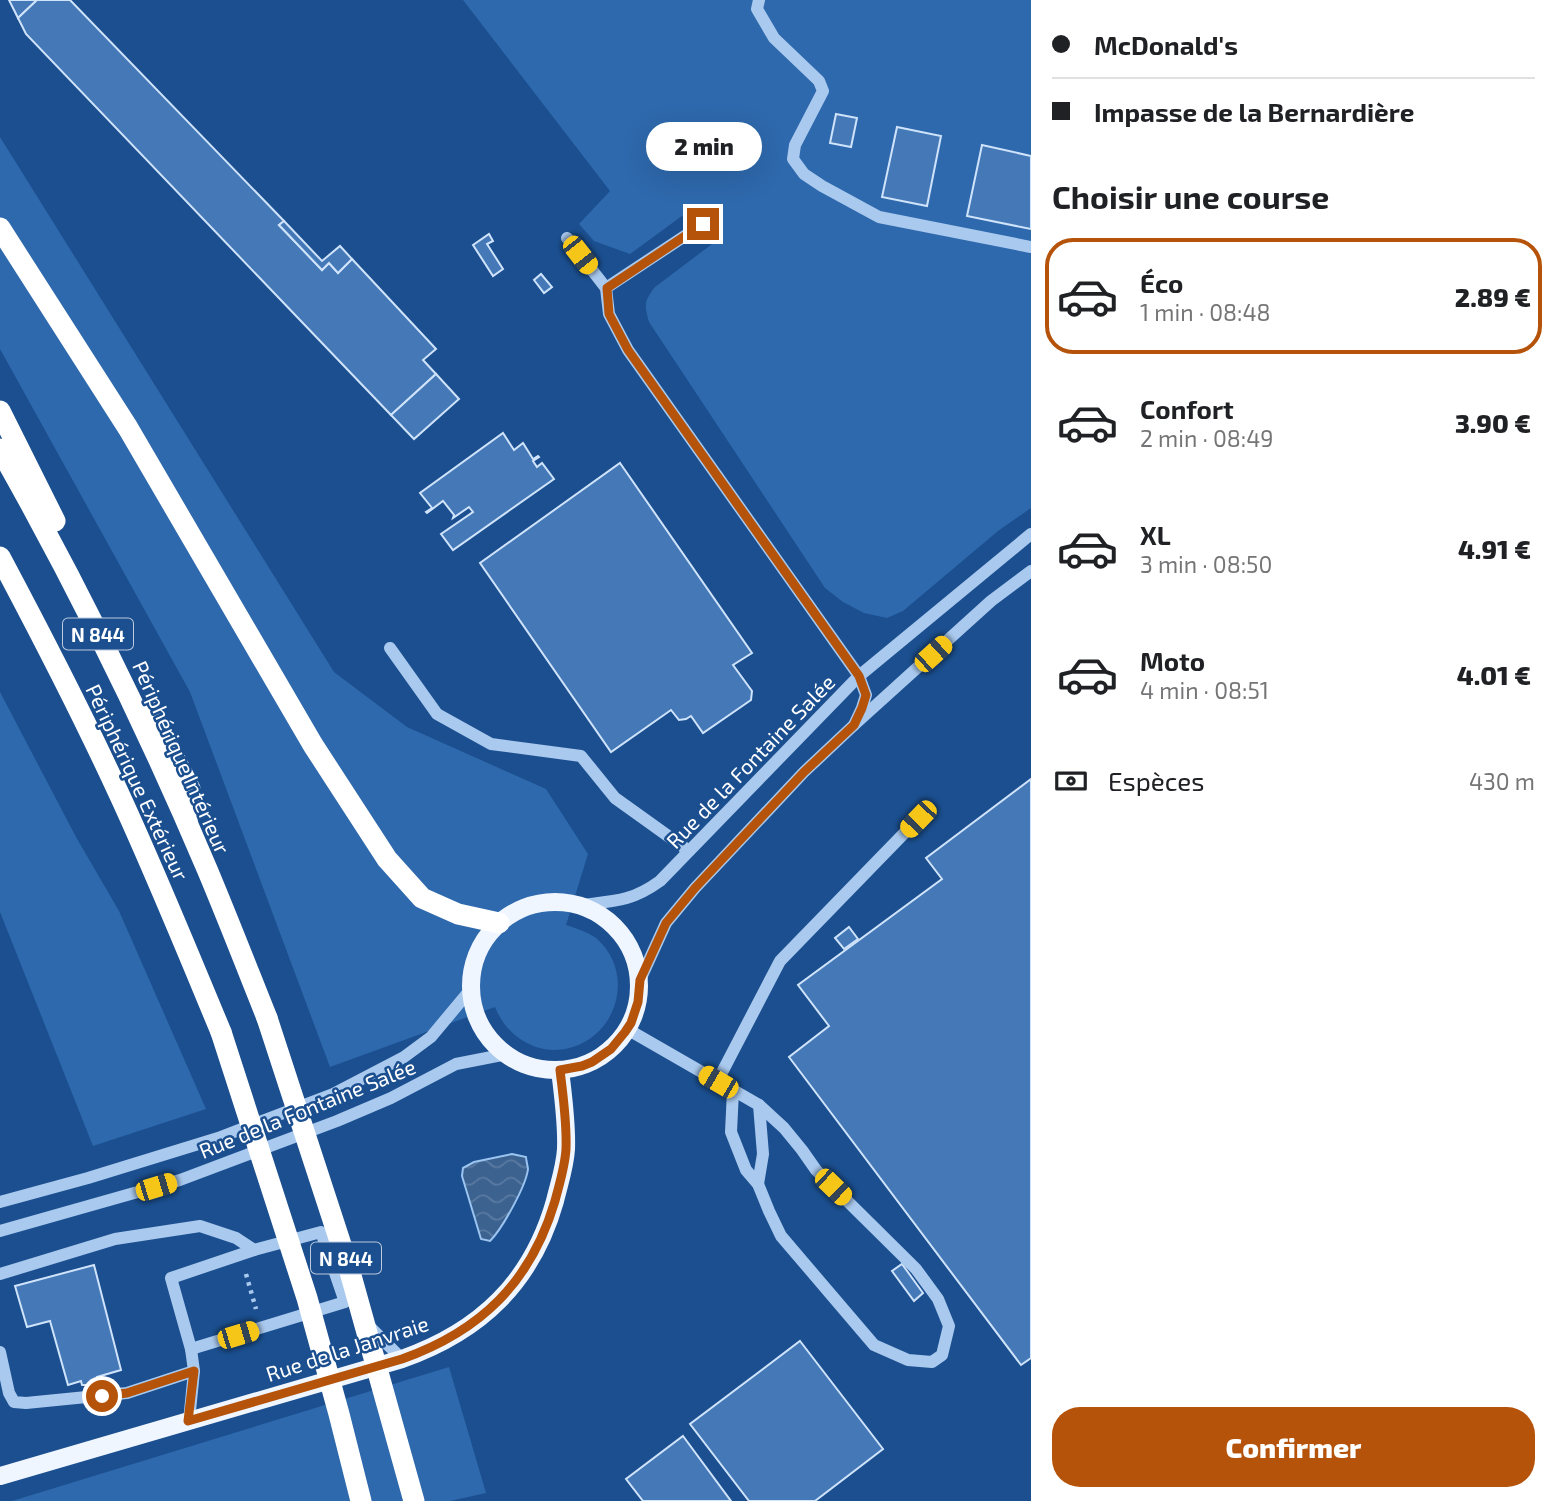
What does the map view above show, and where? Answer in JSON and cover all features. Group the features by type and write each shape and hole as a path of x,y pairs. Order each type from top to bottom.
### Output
{"highway":[{"path":"0,228 128,428 313,744 387,859 422,898 458,914 499,923"},
{"path":"0,411 190,789 187,823"},
{"name":"Périphérique Intérieur","path":"0,449 106,650 187,823 267,1018 351,1272 414,1501"},
{"name":"Périphérique Extérieur","path":"0,557 120,795 221,1032 307,1298 361,1501"}],"main road":[{"path":"555,901 580,905 609,921 625,937 635,958 640,980 635,1013 619,1041 602,1056 582,1066 560,1070 527,1065 498,1047 484,1030 475,1010 471,989 476,958 485,939 509,915 531,905 555,901"},
{"name":"Rue de la Janvraie","path":"0,1476 402,1359 428,1350 477,1320 499,1302 532,1258 551,1214 566,1152 566,1122 560,1070"}],"street":[{"path":"759,0 757,9 775,38 819,81 822,91 795,145 793,159 804,174 879,217 1031,247"},
{"path":"607,288 703,224"},
{"path":"567,238 607,288 609,314 628,350 859,676 866,695 854,725"},
{"name":"Rue de la Fontaine Salée","path":"580,905 625,900 645,892 660,881 859,676 1031,534"},
{"path":"640,980 666,923 695,888 804,772 992,601 1031,570"},
{"path":"390,648 438,715 491,744 581,756 615,798 689,851"},
{"path":"718,1082 780,961 918,819"},
{"name":"Rue de la Fontaine Salée","path":"0,1202 208,1142 333,1094 404,1057 431,1037 471,989"},
{"path":"627,1029 759,1105 784,1128 816,1170 916,1269 938,1298 950,1326 942,1355 932,1362 908,1360 874,1345 781,1236 758,1184 746,1170 731,1132 733,1091"},
{"name":"Rue de la Fontaine Salée","path":"0,1231 180,1180 391,1098 456,1064 507,1054"},
{"path":"758,1184 763,1154 759,1105"},
{"path":"0,1274 115,1239 200,1226 236,1238 254,1251"},
{"path":"188,1421 194,1371 191,1349 171,1278 254,1251 321,1232 345,1303 402,1359"},
{"path":"191,1349 345,1303"},
{"path":"0,1352 9,1394 14,1402 26,1404 127,1393 194,1371"}],"path":[{"path":"232,1258 244,1267 261,1328"}],"shaded area":[{"path":"463,0 1031,0 1031,508 998,531 903,611 887,618 864,613 825,588 649,322 646,303 655,287 720,238 697,205 630,254 594,241 579,224 610,191"},
{"path":"0,137 334,672 407,727 546,789 588,854 566,925 596,938 608,951 615,966 618,983 611,1014 602,1028 589,1039 564,1049 536,1047 511,1032 495,1007 330,1067 190,692 0,349"},
{"path":"0,692 76,837 119,911 206,1109 93,1146 0,912"},
{"path":"449,1367 486,1493 450,1501 12,1501"}],"water":[{"path":"512,1154 526,1157 528,1169 523,1186 495,1235 490,1241 481,1239 462,1176 463,1168 474,1162"}],"building":[{"path":"9,0 37,0 18,18"},
{"path":"37,0 70,0 284,221 279,225 322,270 329,263 338,273 352,259 436,349 423,360 436,374 391,415 26,34 18,18"},
{"path":"836,114 857,118 851,147 830,143"},
{"path":"897,127 941,136 927,206 882,197"},
{"path":"982,145 1031,156 1031,229 967,216"},
{"path":"284,221 322,261 340,246 352,259 338,273 329,263 322,270 279,225"},
{"path":"489,234 493,241 487,244 503,269 493,276 473,245"},
{"path":"541,274 552,287 544,293 534,280"},
{"path":"436,374 459,399 414,439 391,415"},
{"path":"503,433 514,450 523,443 533,459 538,456 533,461 537,467 542,463 554,479 453,550 441,534 473,512 469,507 453,518 454,515 443,501 427,513 432,508 420,493"},
{"path":"620,463 752,653 733,665 752,691 751,700 703,733 691,716 679,720 671,710 611,752 480,563"},
{"path":"1031,779 1031,1358 1021,1365 789,1057 829,1026 798,985 942,879 926,858"},
{"path":"849,927 858,939 844,949 835,938"},
{"path":"902,1264 923,1293 914,1301 892,1271"},
{"path":"94,1265 121,1370 97,1377 99,1385 82,1385 81,1381 68,1385 50,1321 27,1327 15,1286"},
{"path":"800,1341 883,1449 815,1501 749,1501 690,1424"},
{"path":"683,1436 731,1501 643,1501 626,1479"}],"route":[{"path":"102,1396 127,1393 194,1371 188,1421 428,1350 477,1320 499,1302 532,1258 543,1236 560,1181 566,1152 566,1122 560,1070 592,1062 619,1041 635,1013 640,980 666,923 695,888 804,772 854,725 866,695 859,676 628,350 609,314 607,288 703,224"}]}
